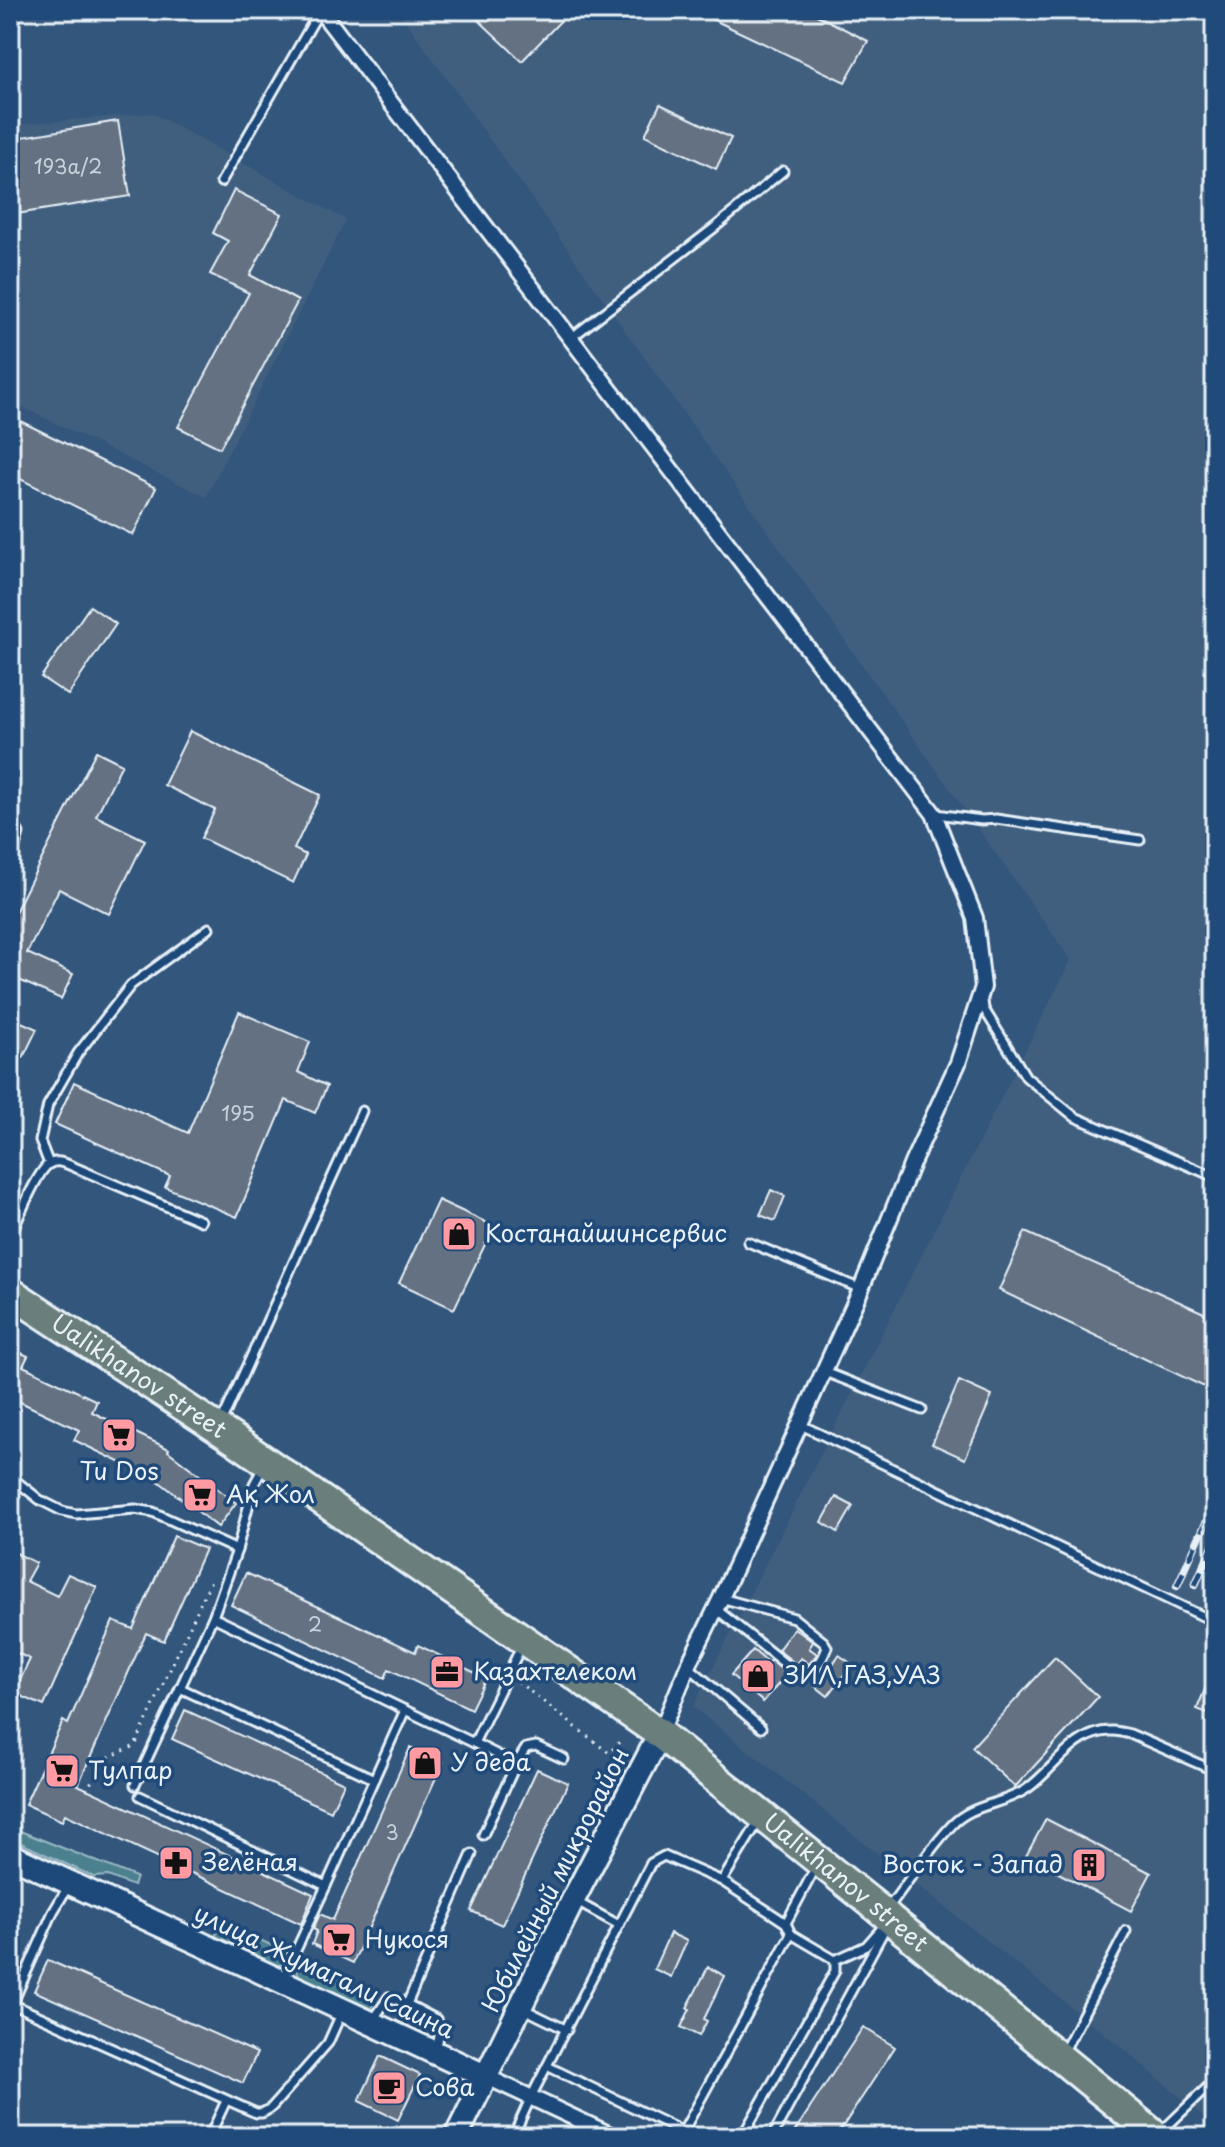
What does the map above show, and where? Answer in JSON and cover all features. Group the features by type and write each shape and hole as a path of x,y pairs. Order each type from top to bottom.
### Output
{"highway":[{"name":"Ualikhanov street","path":"10,1292 266,1461 660,1734 1156,2137"}],"street":[{"path":"320,10 934,814 975,918 983,987 958,1063 913,1161 861,1289 688,1666 660,1734"},
{"name":"Юбилейный микрорайон","path":"456,2137 573,1900 660,1734"},
{"name":"улица Жумагали Саина","path":"10,1855 615,2137"}],"lane":[{"path":"221,182 320,10"},
{"path":"569,339 783,171"},
{"path":"934,814 996,819 1140,840"},
{"path":"10,819 19,833 10,865"},
{"path":"49,1164 40,1141 48,1105 78,1053 131,985 209,928"},
{"path":"983,987 984,1009 1026,1077 1075,1117 1215,1177"},
{"path":"218,1429 362,1111"},
{"path":"10,1237 40,1176 54,1161 201,1221"},
{"path":"748,1242 861,1289"},
{"path":"823,1371 922,1410"},
{"path":"799,1424 1215,1622"},
{"path":"135,1785 213,1617 237,1550 254,1484 266,1461"},
{"path":"10,1476 40,1500 62,1511 76,1514 135,1509 153,1512 237,1550"},
{"path":"719,1603 794,1618 824,1642 826,1652 812,1672 799,1675 719,1603"},
{"path":"213,1617 516,1764"},
{"path":"474,1743 524,1642"},
{"path":"688,1666 761,1728"},
{"path":"180,1688 374,1779"},
{"path":"282,1980 405,1710"},
{"path":"835,1960 866,1946 953,1824 983,1805 1014,1796 1028,1787 1091,1735 1104,1731 1130,1734 1215,1771"},
{"path":"483,1835 523,1751 531,1746 541,1747 564,1759"},
{"path":"140,1796 326,1886"},
{"path":"722,1881 762,1817"},
{"path":"407,2004 472,1854"},
{"path":"516,2137 516,2130 531,2097 651,1863 664,1856 722,1881 786,1923 791,1934 835,1960"},
{"path":"786,1923 819,1862"},
{"path":"70,1883 53,1912 11,2006 256,2113 271,2108 328,2043 344,2009"},
{"path":"573,1900 619,1925"},
{"path":"772,2137 887,1916"},
{"path":"1060,2058 1126,1931"},
{"path":"681,2134 791,1934"},
{"path":"742,2137 835,1971 835,1960"},
{"path":"371,2022 389,1997 407,2004 439,2022 436,2053"},
{"path":"520,2007 567,2030"},
{"path":"547,2066 681,2134 694,2137"},
{"path":"1156,2137 1215,2080"},
{"path":"209,2137 226,2101"}],"path":[{"path":"86,1790 107,1758 135,1746 217,1568"},
{"path":"507,1673 609,1753 622,1739"}],"shaded area":[{"path":"398,10 1215,10 1215,2127 1125,2050 693,1707 1071,960"},
{"path":"153,113 346,220 206,497 10,401 10,125"}],"green space":[{"path":"10,1827 136,1877 133,1886 108,1876 94,1877 10,1838"},
{"path":"222,1922 288,1953 283,1963 276,1967 214,1939"},
{"path":"302,1960 377,1997 371,2009 367,2010 300,1978 297,1970"}],"building":[{"path":"468,10 571,10 522,61"},
{"path":"693,10 807,10 868,41 845,82"},
{"path":"660,104 731,138 716,169 645,135"},
{"path":"118,121 130,196 10,215 10,139"},
{"path":"234,190 282,214 250,275 298,301 220,448 178,427 249,293 210,274 228,241 213,233"},
{"path":"10,416 156,488 133,535 10,474"},
{"path":"90,606 116,624 68,695 41,677"},
{"path":"190,731 320,795 294,849 306,855 293,883 201,838 215,810 164,785"},
{"path":"96,751 122,764 96,816 145,840 109,914 59,889 27,953 73,974 61,999 10,976 10,922"},
{"path":"239,1012 310,1042 298,1072 327,1086 315,1113 286,1100 237,1217 165,1187 170,1176 55,1124 74,1082 188,1133"},
{"path":"10,1017 37,1029 23,1058 10,1052"},
{"path":"771,1190 785,1196 775,1221 760,1215"},
{"path":"438,1200 494,1226 454,1309 399,1283"},
{"path":"1025,1232 1215,1318 1215,1392 999,1290"},
{"path":"10,1348 28,1356 23,1366 97,1401 92,1412 169,1449 236,1503 218,1527 157,1480 74,1440 79,1430 10,1397"},
{"path":"959,1381 992,1396 965,1459 932,1444"},
{"path":"836,1497 853,1506 838,1532 822,1522"},
{"path":"174,1536 205,1549 164,1641 146,1633 78,1785 313,1894 301,1924 65,1814 62,1821 25,1804 63,1721 68,1724 113,1621 133,1629"},
{"path":"10,1550 36,1563 26,1581 57,1596 68,1574 97,1587 44,1706 14,1693 30,1659 10,1650"},
{"path":"246,1573 415,1652 418,1645 486,1678 471,1709 389,1669 385,1678 231,1605"},
{"path":"794,1628 813,1642 809,1648 817,1654 809,1664 801,1658 796,1664 778,1650"},
{"path":"753,1650 787,1674 763,1702 731,1675"},
{"path":"839,1655 852,1664 828,1696 815,1686 823,1675 820,1672 828,1662 832,1665"},
{"path":"1055,1657 1098,1697 1015,1787 972,1747"},
{"path":"1215,1667 1215,1716 1197,1709"},
{"path":"185,1710 344,1783 331,1811 172,1739"},
{"path":"410,1748 443,1762 353,1963 312,1944 317,1931 313,1929 320,1914 333,1920"},
{"path":"537,1769 568,1783 502,1925 471,1911"},
{"name":"Восток - Запад","path":"1046,1819 1151,1873 1131,1911 1026,1856"},
{"path":"670,1933 687,1941 671,1977 654,1969"},
{"path":"48,1960 257,2053 243,2083 34,1991"},
{"path":"708,1967 725,1976 699,2036 681,2027"},
{"path":"863,2027 895,2047 836,2137 804,2137 795,2131"},
{"name":"Сова","path":"380,2056 420,2075 398,2120 359,2101"}],"railway":[{"path":"1177,1586 1215,1503"},
{"path":"1195,1585 1215,1541"}],"place":[{"name":"Костанайшинсервис","path":"459,1234"},
{"name":"Tu Dos","path":"119,1435"},
{"name":"Ақ Жол","path":"200,1495"},
{"name":"Казахтелеком","path":"447,1672"},
{"name":"ЗИЛ,ГАЗ,УАЗ","path":"758,1676"},
{"name":"У деда","path":"425,1763"},
{"name":"Тулпар","path":"62,1771"},
{"name":"Зелёная","path":"176,1863"},
{"name":"Восток - Запад","path":"1089,1865"},
{"name":"Нукося","path":"339,1940"},
{"name":"Сова","path":"389,2088"}]}
